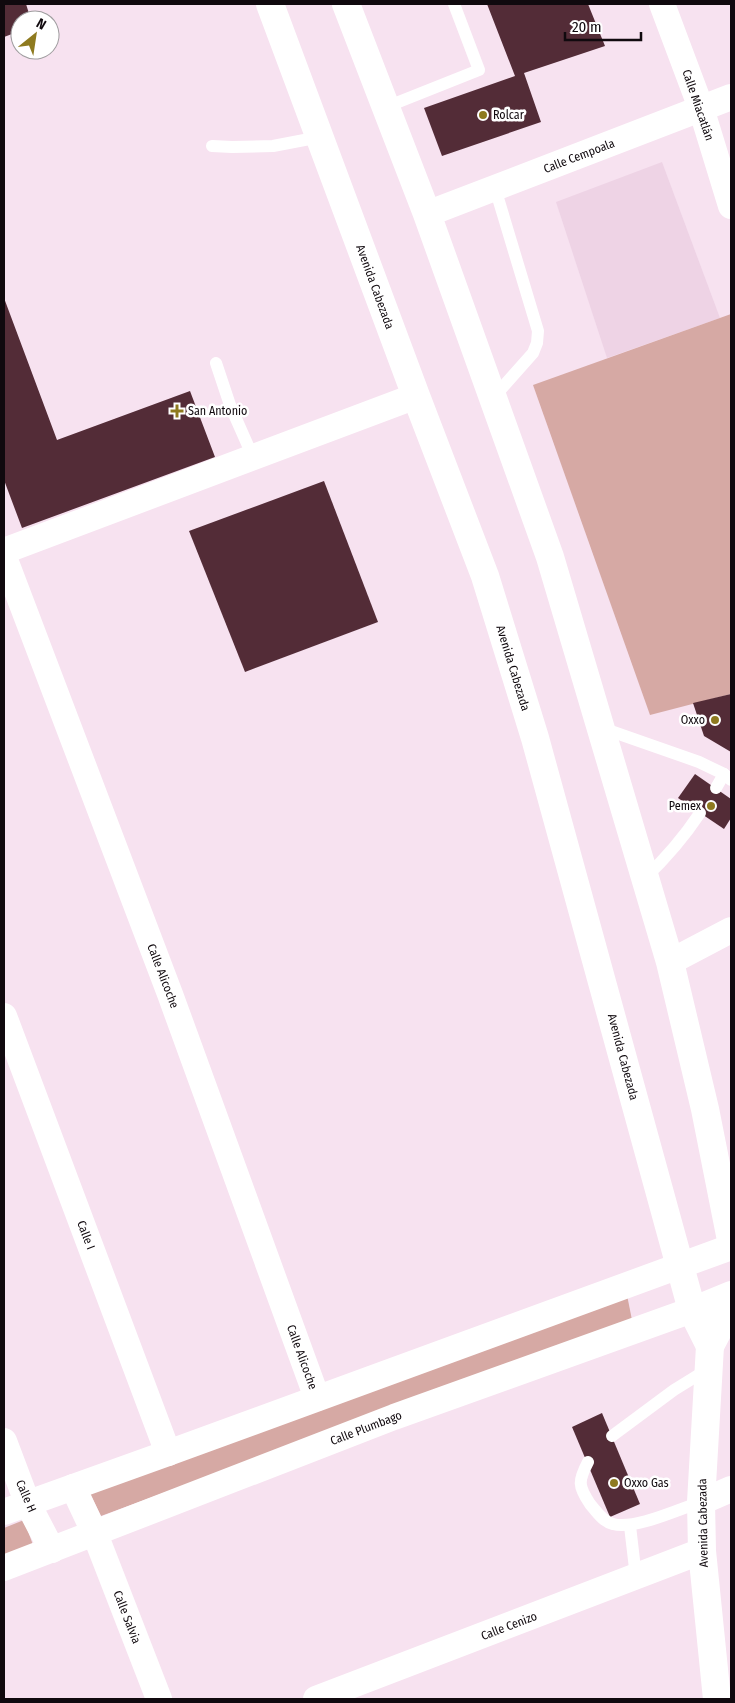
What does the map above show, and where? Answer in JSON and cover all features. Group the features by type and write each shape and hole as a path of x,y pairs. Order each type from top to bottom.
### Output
{"main road":[{"name":"Avenida Cabezada","path":"270,4 485,576 535,738 692,1310 709,1358"},
{"path":"346,4 426,214 550,557 670,962 705,1109 731,1240"},
{"name":"Avenida Cabezada","path":"717,1699 702,1551 701,1502 709,1358 731,1306"}],"street":[{"name":"Calle Miacatlán","path":"662,4 701,108 731,206"},
{"name":"Calle Cempoala","path":"426,214 731,97"},
{"path":"4,551 416,396"},
{"name":"Calle Alicoche","path":"7,572 170,994 317,1398"},
{"path":"670,962 731,930"},
{"name":"Calle I","path":"4,1016 168,1453"},
{"path":"16,1507 731,1247"},
{"name":"Calle Plumbago","path":"4,1568 394,1417 692,1310 731,1294"},
{"name":"Calle H","path":"4,1441 16,1507 52,1550"},
{"name":"Calle Salvia","path":"73,1487 95,1534 159,1699"},
{"path":"701,1502 731,1489"},
{"name":"Calle Cenizo","path":"316,1699 702,1551"}],"lane":[{"path":"386,108 479,70 454,4"},
{"path":"212,146 273,146 320,137"},
{"path":"493,398 533,354 537,343 538,331 495,188"},
{"path":"216,363 230,405 253,457"},
{"path":"600,727 699,762 728,777 716,788"},
{"path":"645,878 683,838 700,813"},
{"path":"612,1436 674,1390 709,1358"},
{"path":"588,1462 581,1476 581,1491 598,1515 611,1524 630,1526 701,1502"},
{"path":"630,1526 636,1577"}],"shaded area":[{"path":"662,162 720,318 607,358 556,202"},
{"path":"731,314 731,694 650,715 533,385"},
{"path":"627,1295 632,1320 101,1516 89,1492"},
{"path":"24,1520 33,1545 4,1556 4,1528"}],"building":[{"path":"4,4 26,4 28,10 10,10 10,35 4,37"},
{"path":"487,4 588,4 605,46 524,73 541,122 442,156 424,108 515,76"},
{"path":"4,298 57,440 190,391 215,457 22,528 4,480"},
{"path":"324,481 378,622 245,672 189,531"},
{"name":"Oxxo","path":"731,694 731,752 704,736 693,703"},
{"name":"Pemex","path":"695,774 731,799 731,818 724,829 678,798"},
{"name":"Oxxo Gas","path":"602,1413 640,1504 610,1517 572,1427"}],"place":[{"name":"Rolcar","path":"483,115"},
{"name":"San Antonio","path":"177,411"},
{"name":"Oxxo","path":"715,720"},
{"name":"Pemex","path":"711,806"},
{"name":"Oxxo Gas","path":"614,1483"}]}
